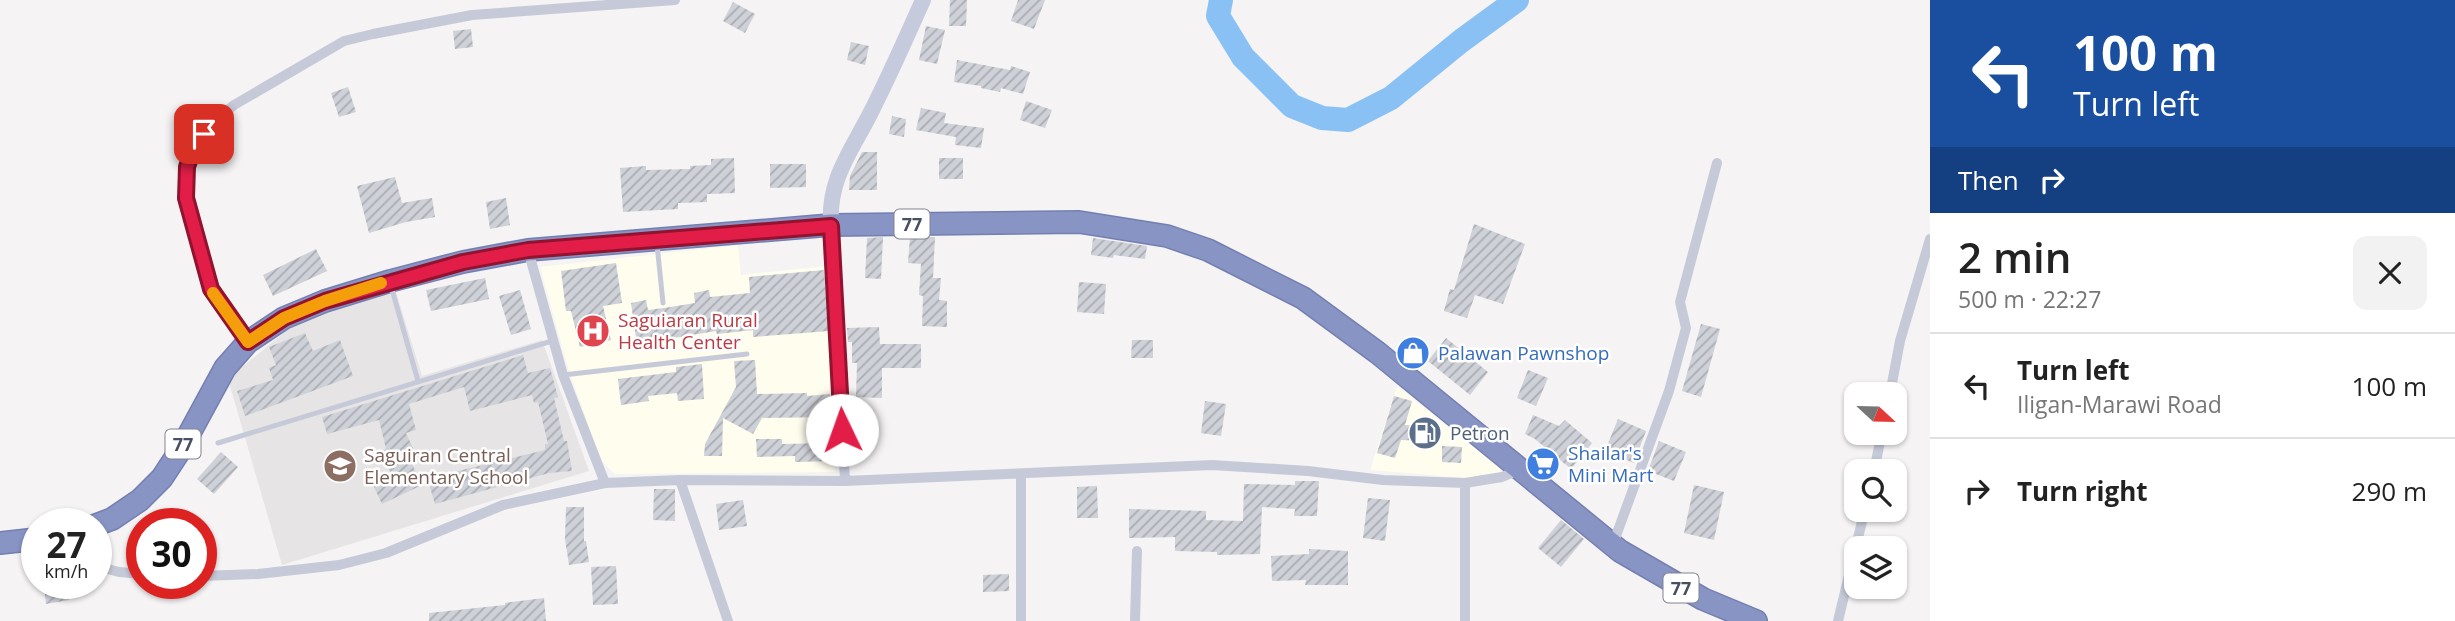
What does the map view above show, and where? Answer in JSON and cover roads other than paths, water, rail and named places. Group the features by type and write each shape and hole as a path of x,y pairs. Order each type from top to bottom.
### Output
{"highway":[{"name":"77","path":"112,518 140,500 162,478 225,368 248,342 284,318 325,301 390,281 463,262 528,250 656,239 831,226 1079,222 1167,236 1208,250 1303,298 1378,353 1613,544 1674,584 1756,621"},
{"path":"0,543 21,542"}],"main road":[{"path":"831,226 831,197 841,166 869,115 923,0"}],"street":[{"path":"248,342 211,289 186,198 187,167 193,149 226,111 344,41 472,15 676,0"},
{"path":"1613,544 1669,391 1686,328 1680,302 1717,163"},
{"path":"831,226 845,481"},
{"path":"1892,382 1900,341 1930,239"},
{"path":"528,250 552,341 605,484"},
{"path":"217,575 339,565 386,553 503,505 605,484 680,480 845,481 1212,465 1308,471 1383,480 1465,483 1502,477 1519,470"},
{"path":"1021,474 1021,621"},
{"path":"680,480 728,621"},
{"path":"1465,483 1465,621"},
{"path":"1838,621 1862,522"},
{"path":"1135,621 1137,551"}],"lane":[{"path":"656,239 663,303"},
{"path":"390,281 418,381"},
{"path":"218,443 552,341"},
{"path":"563,374 747,354"}],"waterway":[{"path":"1221,0 1218,16 1243,57 1292,106 1322,118 1348,120 1391,98 1517,0"}],"place":[{"name":"Saguiaran Rural Health Center","path":"593,331"},
{"name":"Palawan Pawnshop","path":"1413,353"},
{"name":"Petron","path":"1425,433"},
{"name":"Shailar's Mini Mart","path":"1543,464"},
{"name":"Saguiran Central Elementary School","path":"340,466"}]}
